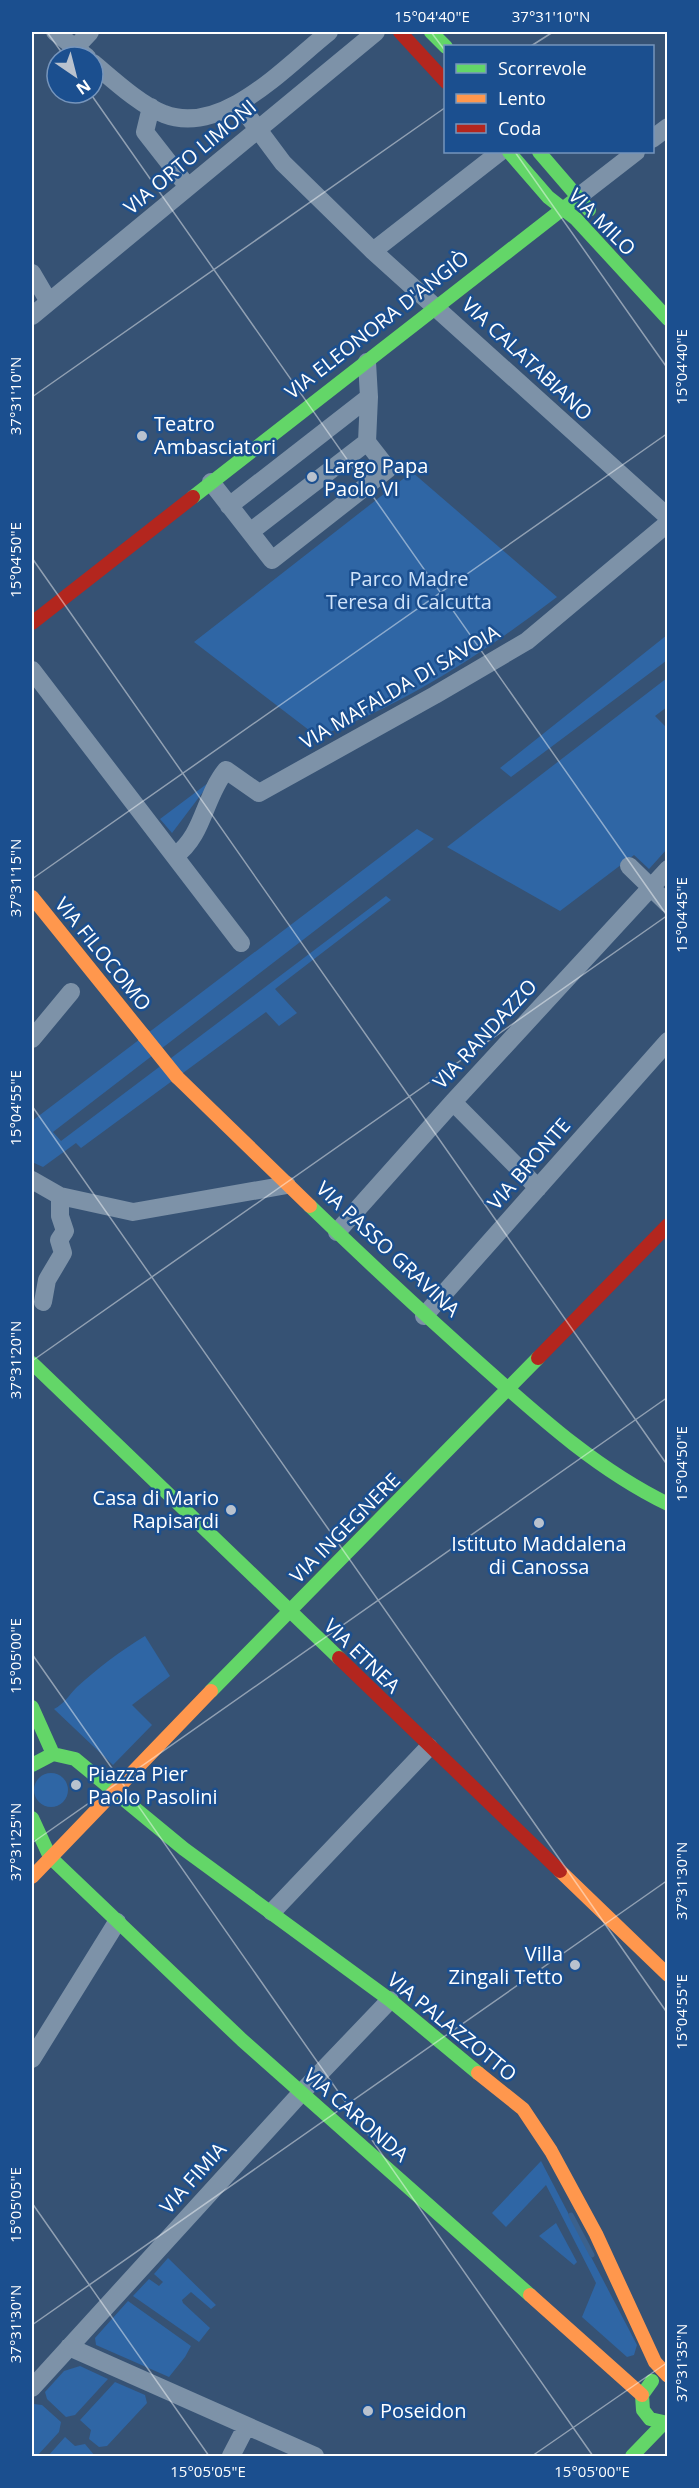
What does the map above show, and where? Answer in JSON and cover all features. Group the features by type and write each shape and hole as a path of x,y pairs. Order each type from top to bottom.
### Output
{"main road":[{"path":"399,32 444,80"},
{"path":"431,32 444,45"},
{"name":"VIA MILO","path":"510,153 563,209 576,219 668,319"},
{"name":"VIA MILO","path":"540,153 602,224"},
{"name":"VIA ELEONORA D'ANGIÒ","path":"32,623 578,197"},
{"name":"VIA FILOCOMO","path":"32,897 177,1077 287,1185"},
{"name":"VIA PASSO GRAVINA","path":"287,1185 424,1316 606,1472 668,1504"},
{"name":"VIA INGEGNERE","path":"32,1877 288,1612 510,1390 668,1225"},
{"name":"VIA ETNEA","path":"32,1363 288,1612 668,1975"},
{"path":"32,1707 40,1720 53,1754 32,1765"},
{"name":"VIA PALAZZOTTO","path":"53,1754 75,1759 184,1849 390,2000 523,2109 535,2123 596,2234 655,2362 668,2377"},
{"path":"32,1818 50,1857"},
{"name":"VIA CARONDA","path":"50,1857 117,1923 301,2092 642,2395"},
{"path":"665,2423 656,2422 645,2414 642,2395 646,2386 654,2380 668,2377"},
{"path":"632,2457 665,2423"}],"street":[{"path":"55,32 72,45"},
{"path":"105,72 151,107 164,114 190,118 213,115 246,98 329,32"},
{"name":"VIA ORTO LIMONI","path":"32,316 376,32"},
{"name":"VIA CALATABIANO","path":"246,98 258,129 283,163 373,250 668,517"},
{"path":"151,107 145,132 188,187"},
{"path":"654,138 668,127"},
{"path":"373,250 499,153"},
{"name":"VIA ELEONORA D'ANGIÒ","path":"578,197 635,153"},
{"path":"32,273 49,302"},
{"path":"211,482 272,560 388,469 367,442 369,397 367,362"},
{"path":"229,506 369,397"},
{"path":"250,532 367,442"},
{"name":"VIA MAFALDA DI SAVOIA","path":"175,856 185,849 200,828 207,804 226,770 259,793 435,695 527,641 668,523"},
{"path":"32,670 242,943"},
{"path":"628,866 668,904"},
{"name":"VIA RANDAZZO","path":"337,1232 453,1101 668,869"},
{"path":"32,1039 71,992"},
{"name":"VIA BRONTE","path":"424,1316 668,1041"},
{"path":"453,1101 538,1188"},
{"name":"VIA PASSO GRAVINA","path":"32,1180 60,1196 133,1212 287,1185"},
{"path":"44,1302 47,1280 63,1253 59,1240 65,1231 60,1216 60,1196"},
{"path":"272,1912 429,1747"},
{"path":"32,2059 117,1923"},
{"name":"VIA FIMIA","path":"32,2388 301,2092 390,2000"},
{"path":"69,2347 315,2457"},
{"path":"231,2457 246,2427"}],"green space":[{"name":"Parco Madre Teresa di Calcutta","path":"412,472 557,597 500,639 443,676 383,708 318,737 194,642"},
{"path":"667,635 667,660 662,664 511,777 500,768"},
{"path":"667,678 667,707 655,716 667,728 667,849 649,869 634,855 560,911 447,847"},
{"path":"212,780 172,833 160,819"},
{"path":"417,829 434,839 53,1132 61,1141 386,896 391,900 275,989 297,1013 279,1026 266,1012 81,1148 76,1143 43,1167 32,1162 32,1121"},
{"path":"145,1636 170,1676 132,1705 152,1725 113,1765 54,1709 101,1666"},
{"path":"51,1773 63,1778 68,1790 63,1802 51,1807 39,1802 34,1790 39,1778"},
{"path":"541,2161 637,2345 634,2355 627,2357 582,2317 596,2283 546,2185 506,2227 492,2213"},
{"path":"556,2223 577,2262 574,2265 539,2236"},
{"path":"168,2258 216,2305 211,2309 191,2292 182,2300 210,2328 199,2342 133,2296 149,2279 159,2286 163,2282 154,2274"},
{"path":"128,2301 191,2346 169,2377 96,2345 95,2338"},
{"path":"80,2366 108,2379 75,2415 66,2417 47,2399 45,2392 64,2371"},
{"path":"115,2382 145,2395 147,2403 107,2446 99,2447 89,2439 91,2430 80,2420"},
{"path":"34,2404 42,2405 61,2422 59,2432 37,2456 32,2456 32,2407"},
{"path":"65,2437 75,2446 85,2444 95,2456 48,2456"}],"waterway":[{"path":"571,2215 592,2255"}],"traffic: fast":[{"path":"431,32 444,45"},
{"path":"510,153 548,197 576,219 668,319"},
{"path":"540,153 589,210"},
{"path":"193,497 578,197"},
{"path":"310,1206 443,1330 552,1426 596,1461 668,1504"},
{"path":"211,1691 538,1358"},
{"path":"32,1363 339,1658"},
{"path":"32,1707 53,1754"},
{"path":"32,1765 53,1754 75,1759 184,1849 390,2000 478,2073"},
{"path":"32,1818 50,1857 242,2040 530,2295"},
{"path":"652,2381 642,2395 643,2410 650,2419 668,2423"},
{"path":"632,2456 663,2424"}],"traffic: slow":[{"path":"32,897 144,1036"},
{"path":"144,1036 177,1077"},
{"path":"177,1077 310,1206"},
{"path":"32,1877 211,1691"},
{"path":"560,1871 668,1975"},
{"path":"478,2073 523,2109 551,2151 596,2234 655,2362 668,2376"},
{"path":"530,2295 642,2395"}],"traffic: jam":[{"path":"400,32 444,80"},
{"path":"32,623 193,497"},
{"path":"538,1358 668,1225"},
{"path":"339,1658 560,1871"}],"place":[{"name":"Teatro Ambasciatori","path":"142,436"},
{"name":"Largo Papa Paolo VI","path":"312,477"},
{"name":"Casa di Mario Rapisardi","path":"231,1510"},
{"name":"Istituto Maddalena di Canossa","path":"539,1523"},
{"name":"Piazza Pier Paolo Pasolini","path":"76,1785"},
{"name":"Villa Zingali Tetto","path":"575,1965"},
{"name":"Poseidon","path":"368,2411"}]}
